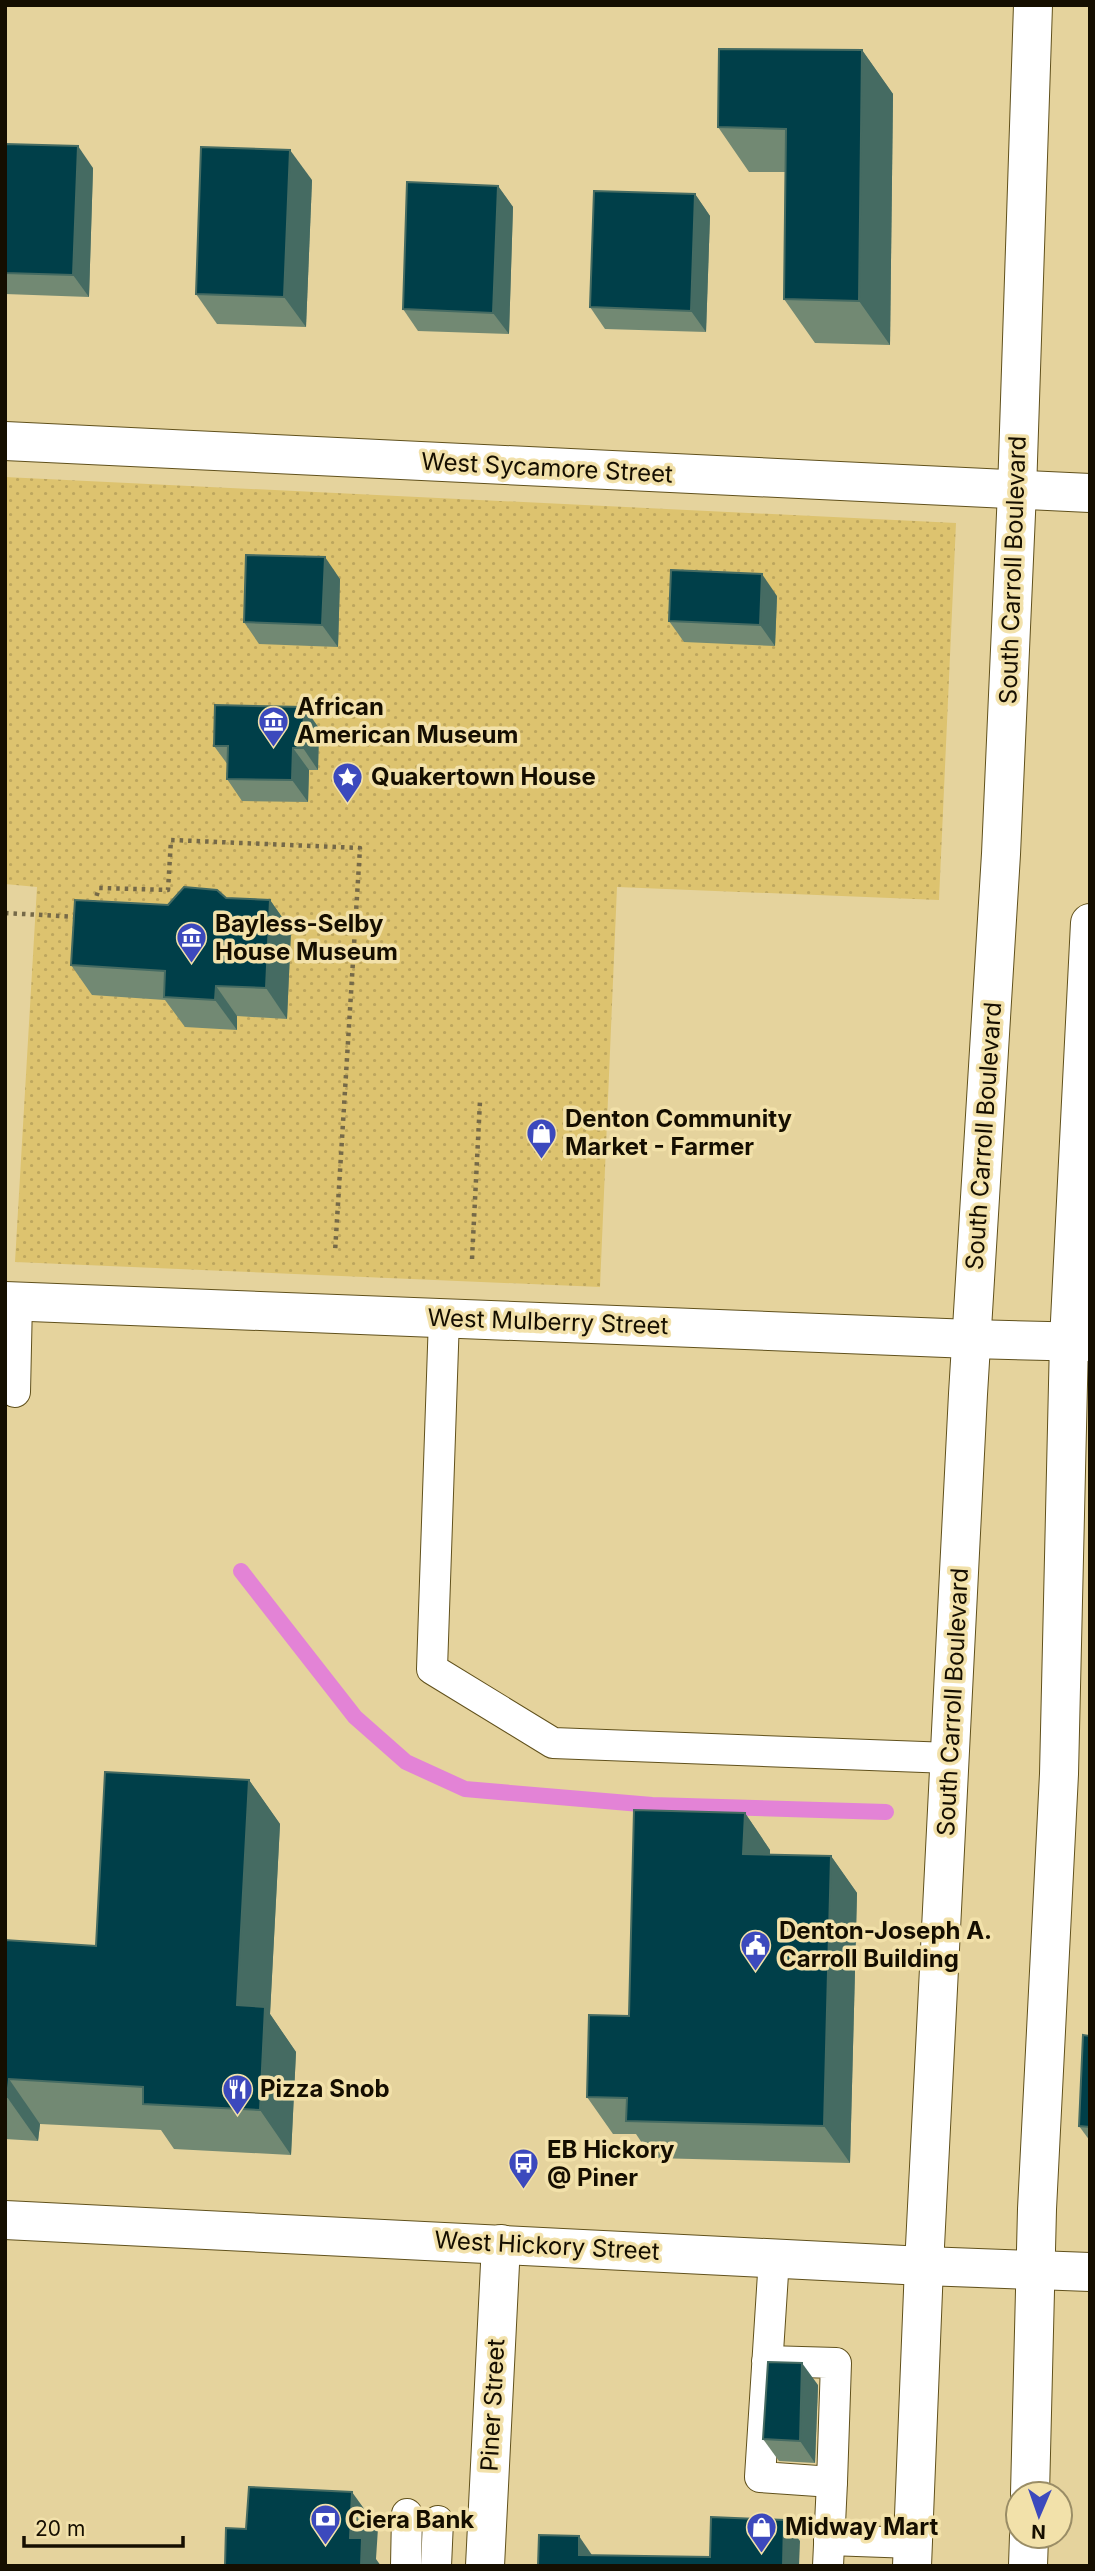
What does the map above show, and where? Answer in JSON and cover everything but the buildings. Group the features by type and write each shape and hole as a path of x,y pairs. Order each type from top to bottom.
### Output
{"main road":[{"name":"South Carroll Boulevard","path":"913,2554 924,2266 971,1339 1001,854 1017,491 1033,5"},
{"name":"West Sycamore Street","path":"5,441 1090,493"},
{"path":"1030,2480 1035,2269 1079,1341 1090,923"},
{"name":"West Mulberry Street","path":"11,1301 1079,1341"},
{"name":"West Hickory Street","path":"5,2220 1090,2272"},
{"name":"Piner Street","path":"485,2566 501,2244"}],"lane":[{"path":"11,1301 16,1392"},
{"path":"444,1318 432,1669 553,1743 950,1758"},
{"path":"774,2258 760,2477 832,2482"},
{"path":"767,2361 836,2364 829,2553 913,2554"},
{"path":"406,2566 407,2514"},
{"path":"436,2566 438,2521"}],"path":[{"path":"93,908 99,888 168,890 171,840 360,848 335,1252"},
{"path":"5,913 89,918"},
{"path":"472,1259 480,1101"}],"shaded area":[{"path":"5,477 956,523 939,900 617,887 600,1287 15,1262 37,887 5,884"}],"waterway":[{"path":"241,1571 355,1717 406,1762 465,1789 652,1805 886,1812"}],"place":[{"name":"African American Museum","path":"274,748"},
{"name":"Quakertown House","path":"348,804"},
{"name":"Bayless-Selby House Museum","path":"192,965"},
{"name":"Denton Community Market - Farmer","path":"542,1160"},
{"name":"Denton-Joseph A. Carroll Building","path":"756,1972"},
{"name":"Pizza Snob","path":"237,2116"},
{"name":"EB Hickory @ Piner","path":"524,2191"},
{"name":"Ciera Bank","path":"325,2547"},
{"name":"Midway Mart","path":"762,2554"}]}
